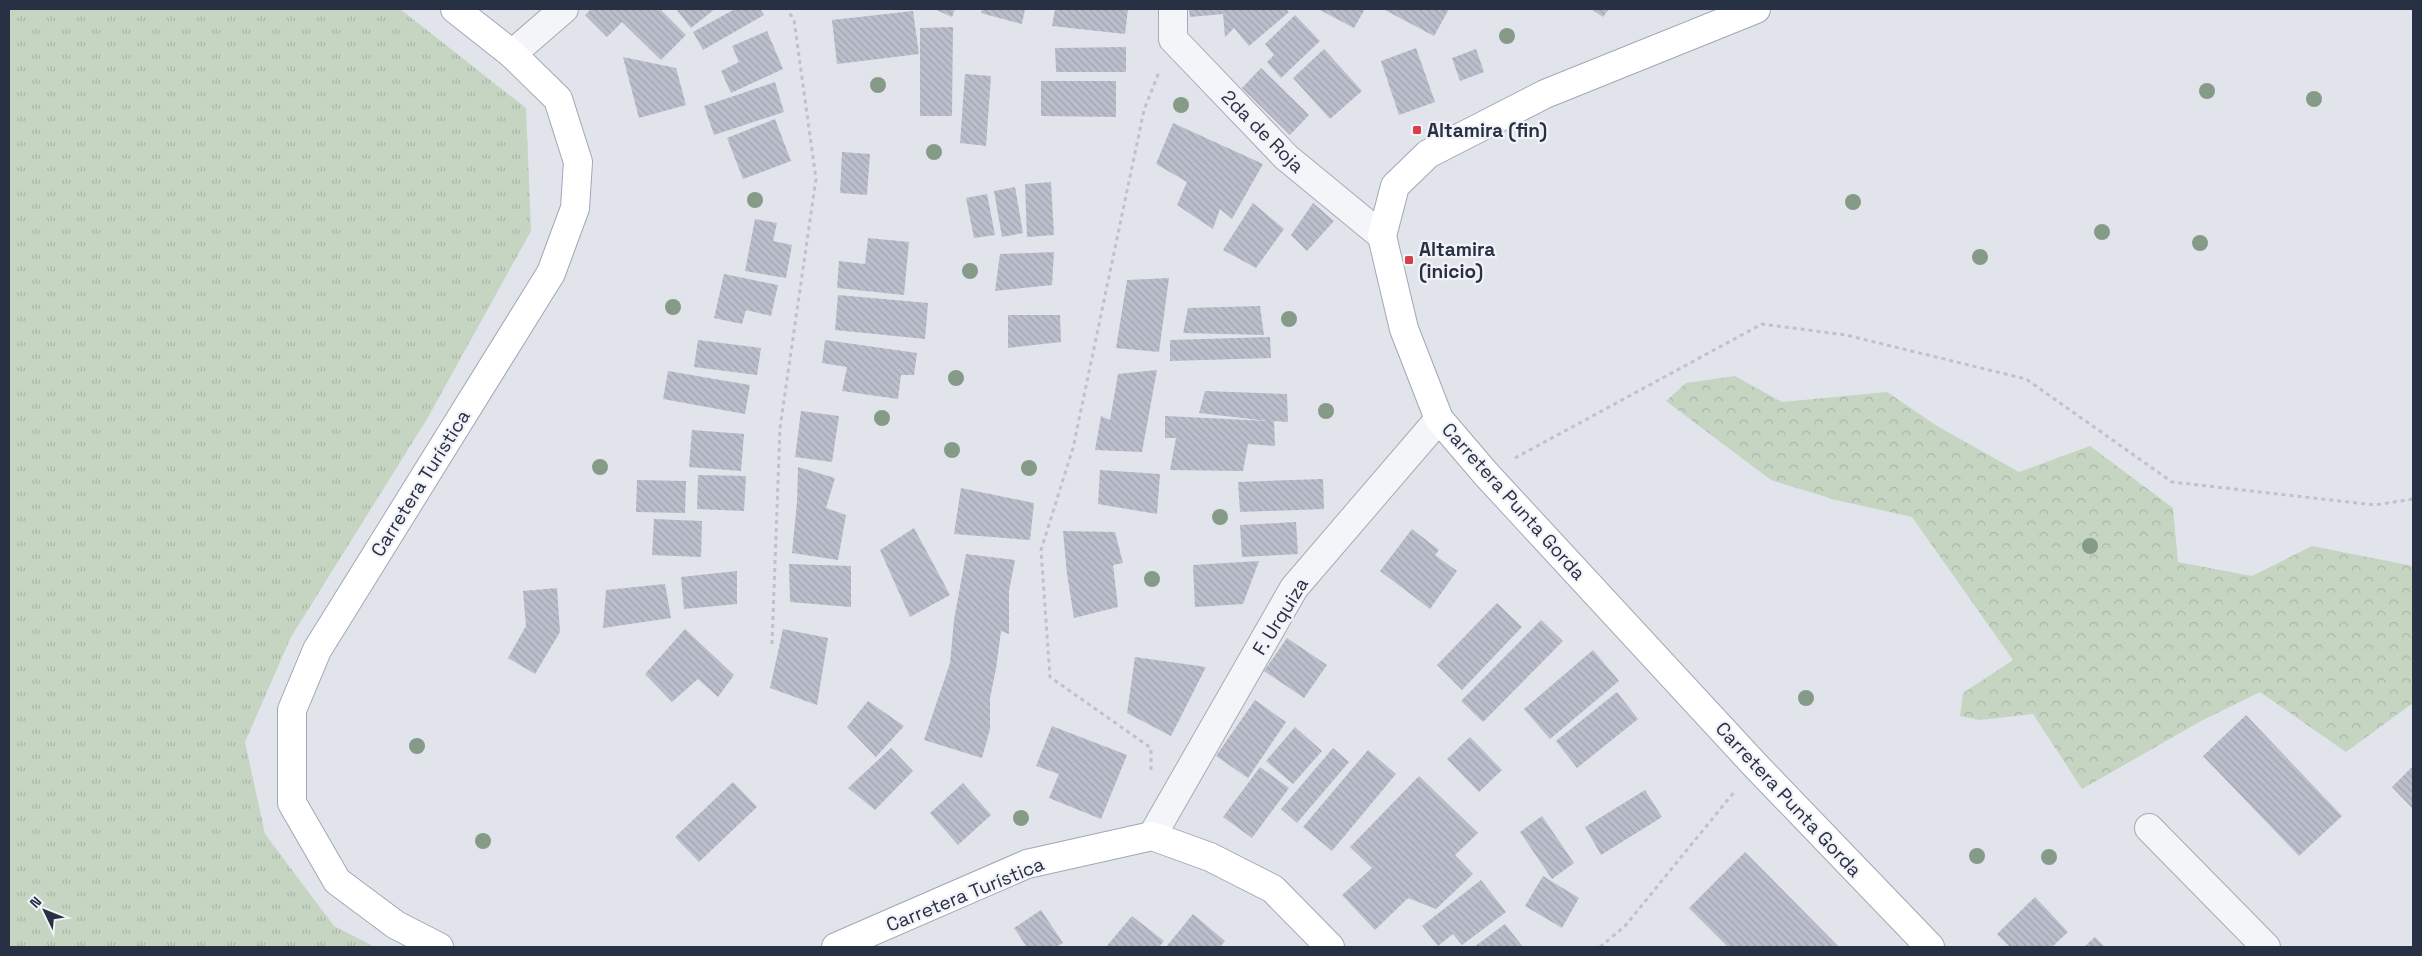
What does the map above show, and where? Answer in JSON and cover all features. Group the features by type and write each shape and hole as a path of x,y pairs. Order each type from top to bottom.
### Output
{"main road":[{"name":"Carretera Turística","path":"438,947 396,925 337,881 292,802 292,710 317,650 551,272 575,208 578,162 558,99 512,54 455,9"},
{"name":"Carretera Punta Gorda","path":"1756,9 1545,94 1428,154 1395,186 1382,236 1404,329 1439,419 1486,474 1755,764 1930,947"},
{"name":"Carretera Turística","path":"836,947 1027,864 1152,836"},
{"path":"1152,836 1210,857 1273,889 1330,947"}],"street":[{"path":"512,54 564,9"},
{"path":"1173,9 1173,39"},
{"name":"2da de Roja","path":"1173,39 1286,157 1382,236"},
{"name":"F. Urquiza","path":"1152,836 1294,588 1439,419"},
{"path":"2149,828 2266,947"}],"path":[{"path":"772,644 780,428 816,179 794,20 787,9"},
{"path":"1151,778 1151,748 1050,677 1041,550 1073,448 1144,110 1173,39"},
{"path":"1486,474 1762,324 1846,335 2026,379 2172,482 2375,505 2413,499"},
{"path":"1600,947 1625,926 1755,764"}],"green space":[{"path":"9,9 400,9 526,108 531,231 427,419 291,637 245,742 265,834 334,926 375,947 9,947"},
{"path":"1735,376 1782,402 1887,392 1937,426 2019,472 2090,446 2173,508 2178,562 2252,576 2312,546 2413,566 2413,703 2346,752 2260,692 2201,721 2082,789 2033,714 1980,720 1960,716 1963,693 2013,660 1912,517 1836,500 1771,480 1666,401 1686,383"}],"building":[{"path":"591,9 660,9 686,35 661,60 622,22 607,37 585,15"},
{"path":"676,9 715,9 691,28"},
{"path":"735,9 760,9 764,15 703,50 693,32"},
{"path":"934,9 955,9 952,17"},
{"path":"982,9 1025,9 1022,24 981,13"},
{"path":"1055,9 1128,9 1125,34 1052,26"},
{"path":"1189,9 1286,9 1289,12 1249,46 1234,28 1225,37 1223,14 1190,17"},
{"path":"1318,9 1365,9 1354,28"},
{"path":"1383,9 1449,9 1434,36"},
{"path":"1591,9 1609,9 1603,17"},
{"path":"913,11 919,54 837,64 832,20"},
{"path":"1295,15 1320,41 1281,78 1267,62 1274,55 1265,44"},
{"path":"953,27 952,116 920,116 920,28"},
{"path":"767,31 783,69 731,93 721,71 739,62 732,46"},
{"path":"1126,47 1126,72 1056,72 1055,48"},
{"path":"1416,48 1435,102 1399,115 1381,61"},
{"path":"1324,49 1362,91 1330,119 1293,78"},
{"path":"1476,49 1484,72 1460,81 1452,58"},
{"path":"623,57 676,68 686,105 639,118"},
{"path":"1261,68 1309,115 1290,135 1242,88"},
{"path":"965,74 991,76 986,146 960,143"},
{"path":"1041,81 1116,81 1116,117 1041,116"},
{"path":"775,82 784,112 714,135 704,106"},
{"path":"775,119 791,161 743,179 727,138"},
{"path":"1173,123 1263,164 1232,219 1220,209 1213,229 1177,205 1187,182 1156,164"},
{"path":"842,152 870,154 867,195 840,193"},
{"path":"1051,182 1054,235 1027,237 1025,184"},
{"path":"1015,187 1023,233 1002,237 994,191"},
{"path":"987,194 995,235 974,238 966,198"},
{"path":"1253,203 1284,229 1256,268 1223,250"},
{"path":"1313,203 1334,221 1307,251 1291,235"},
{"path":"755,219 777,223 773,241 792,245 786,278 745,271"},
{"path":"868,238 909,242 904,295 837,288 839,261 865,264"},
{"path":"1054,252 1052,285 995,291 1000,254"},
{"path":"724,274 778,285 771,316 746,310 742,324 714,318"},
{"path":"1169,278 1159,352 1116,348 1127,280"},
{"path":"838,295 928,303 925,339 835,330"},
{"path":"1260,306 1264,335 1183,333 1188,308"},
{"path":"1008,315 1060,315 1061,342 1008,348"},
{"path":"1270,337 1271,358 1170,361 1170,340"},
{"path":"698,340 761,348 757,375 694,367"},
{"path":"825,340 917,353 914,375 901,375 898,399 842,391 847,367 822,363"},
{"path":"1157,370 1142,452 1095,450 1101,416 1110,420 1118,374"},
{"path":"668,371 750,385 745,414 663,399"},
{"path":"1205,391 1287,394 1288,422 1274,421 1275,446 1248,444 1243,471 1170,470 1176,438 1165,438 1165,416 1268,421 1199,413"},
{"path":"801,411 839,416 832,462 795,457"},
{"path":"692,430 744,434 741,471 689,467"},
{"path":"798,467 835,478 826,508 846,515 838,560 792,553"},
{"path":"1100,470 1160,474 1157,514 1098,504"},
{"path":"698,475 746,476 744,511 697,509"},
{"path":"1323,479 1324,509 1240,512 1238,482"},
{"path":"637,480 686,481 685,513 636,512"},
{"path":"961,488 1034,503 1030,540 954,534"},
{"path":"654,519 702,521 701,557 652,555"},
{"path":"1296,522 1298,554 1242,557 1240,525"},
{"path":"914,528 950,595 910,617 880,550"},
{"path":"1412,529 1439,550 1435,555 1457,571 1430,609 1380,571"},
{"path":"1063,531 1115,532 1123,563 1113,565 1118,607 1074,618"},
{"path":"966,554 1015,560 1009,591 1009,634 1001,631 990,698 990,729 982,758 924,740 950,663 954,620"},
{"path":"1259,561 1243,604 1195,607 1193,565"},
{"path":"789,564 851,566 851,607 790,602"},
{"path":"737,571 737,604 684,609 681,577"},
{"path":"665,584 671,618 603,628 606,590"},
{"path":"557,588 560,632 535,674 508,658 526,626 523,591"},
{"path":"1497,603 1522,627 1462,690 1437,665"},
{"path":"1541,620 1563,641 1483,722 1461,701"},
{"path":"685,629 734,675 718,697 698,679 672,702 645,674"},
{"path":"783,629 828,638 817,705 770,688"},
{"path":"1287,638 1327,665 1304,698 1264,671"},
{"path":"1593,650 1619,681 1550,739 1524,709"},
{"path":"1135,657 1206,667 1171,736 1127,713"},
{"path":"1617,692 1638,719 1577,768 1556,741"},
{"path":"1255,700 1286,722 1248,778 1216,756"},
{"path":"868,701 904,726 876,757 847,727"},
{"path":"2246,715 2342,816 2299,856 2203,756"},
{"path":"1052,726 1127,755 1101,819 1049,798 1059,774 1036,766"},
{"path":"1295,727 1322,751 1293,784 1266,761"},
{"path":"1470,737 1502,770 1479,792 1447,759"},
{"path":"891,748 913,771 875,810 848,788"},
{"path":"1333,748 1349,762 1297,823 1281,809"},
{"path":"1368,750 1396,774 1332,851 1303,827"},
{"path":"2413,766 2413,809 2392,787"},
{"path":"1260,767 1289,788 1252,838 1223,817"},
{"path":"1419,776 1478,833 1455,855 1473,874 1436,909 1408,898 1375,930 1342,895 1372,868 1350,847"},
{"path":"733,782 757,807 699,862 675,837"},
{"path":"963,783 991,815 958,845 930,813"},
{"path":"1645,790 1662,817 1601,855 1585,827"},
{"path":"1542,816 1574,863 1552,879 1520,832"},
{"path":"1745,852 1839,947 1728,947 1689,908"},
{"path":"1543,876 1579,898 1562,928 1525,906"},
{"path":"1481,880 1506,912 1462,945 1453,934 1438,946 1422,926"},
{"path":"2035,897 2068,932 2052,947 2010,947 1997,934"},
{"path":"1041,910 1063,943 1056,947 1027,947 1014,928"},
{"path":"1193,914 1225,941 1220,947 1166,947"},
{"path":"1132,916 1164,941 1159,947 1106,947"},
{"path":"1505,924 1523,947 1474,947"},
{"path":"2095,937 2105,947 2084,947"}],"place":[{"name":"Altamira (fin)","path":"1417,130"},
{"name":"Altamira (inicio)","path":"1409,260"}]}
